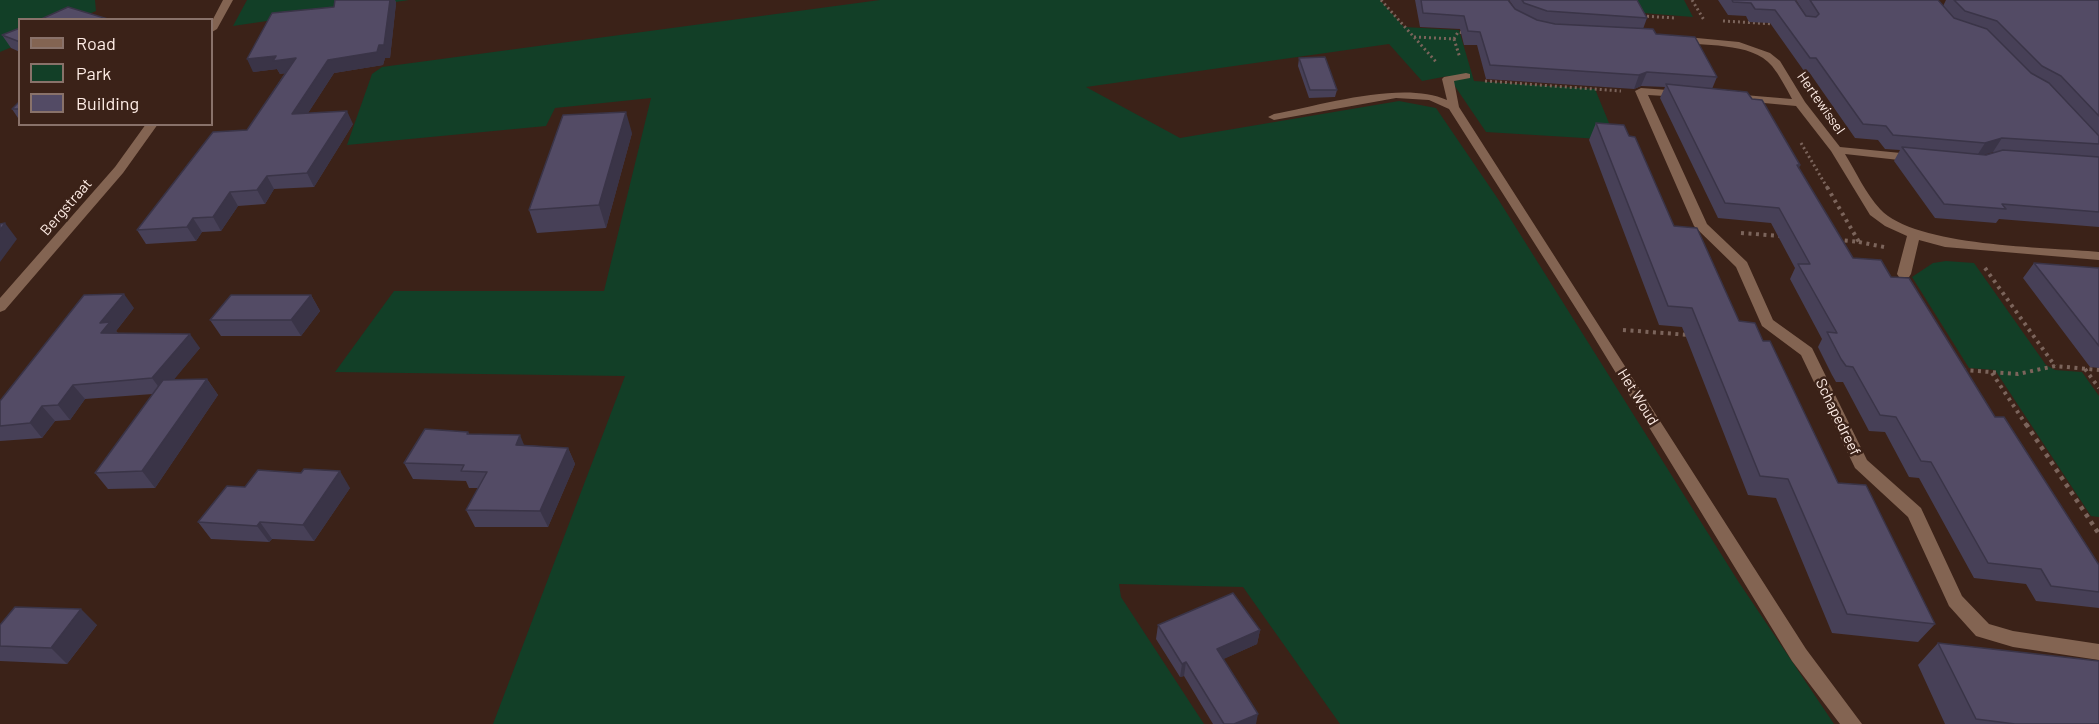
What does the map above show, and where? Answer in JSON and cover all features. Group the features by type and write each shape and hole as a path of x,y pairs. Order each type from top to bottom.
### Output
{"street":[{"path":"213,27 228,0"},
{"name":"Hertewissel","path":"1667,39 1726,42 1766,55 1776,63 1800,102 1836,150 1875,212 1890,223 1914,234 1945,243 2099,256"},
{"path":"1448,78 1466,76"},
{"name":"Het Woud","path":"1448,78 1453,107 1595,328 1799,655 1851,724"},
{"path":"1642,92 1697,95"},
{"name":"Schapedreef","path":"1642,92 1704,230 1742,265 1767,323 1807,352 1861,464 1915,513 1954,601 1983,630 2013,639 2099,652"},
{"path":"1274,117 1396,95 1431,97 1453,107"},
{"path":"1719,97 1800,102"},
{"name":"Bergstraat","path":"0,307 119,170 151,126"},
{"path":"1836,150 1930,159"},
{"path":"1904,274 1914,234"}],"path":[{"path":"1381,0 1448,78"},
{"path":"1692,0 1704,20"},
{"path":"1639,15 1682,18"},
{"path":"1693,19 1777,24"},
{"path":"1414,37 1454,39 1458,32 1470,33"},
{"path":"1466,76 1467,80 1642,92"},
{"path":"1596,80 1599,89"},
{"path":"1799,141 1859,242 1835,240"},
{"path":"1704,230 1787,236"},
{"path":"1968,245 2055,366"},
{"path":"1595,328 1698,336"},
{"path":"1958,360 1964,370"},
{"path":"1952,369 2018,374 2055,366 2099,370"},
{"path":"2085,369 2099,388"},
{"path":"1991,372 2099,534"},
{"path":"2091,523 2099,523"}],"green space":[{"path":"0,0 95,0 96,11 79,18 18,18 18,44 0,52"},
{"path":"247,0 409,0 233,26"},
{"path":"880,0 1380,0 1404,27 1459,30 1474,81 1595,89 1616,140 1486,132 1448,76 1422,81 1389,44 1086,87 1180,138 1399,101 1436,108 1498,199 1738,581 1834,724 1340,724 1243,587 1119,584 1121,597 1204,724 493,724 625,376 335,372 394,291 604,291 651,98 555,108 546,126 347,145 372,74 382,67"},
{"path":"1636,0 1684,0 1693,17 1643,13"},
{"path":"1946,261 1974,263 2046,365 2055,370 2082,372 2099,396 2099,517 2091,516 1995,370 1969,368 1912,277 1933,263"}],"building":[{"path":"335,0 390,0 384,45 379,45 377,52 328,60 292,114 347,111 307,173 267,176 257,190 230,192 213,217 193,218 187,227 137,230 213,132 247,130 296,58 273,61 276,56 247,59 272,13 334,7"},
{"path":"1421,0 1508,0 1515,9 1537,20 1555,24 1653,29 1656,34 1695,37 1717,77 1647,72 1639,75 1490,65 1480,32 1468,31 1464,16 1423,13"},
{"path":"1522,0 1637,0 1647,18 1547,11 1524,3"},
{"path":"1732,0 1795,0 1806,16 1816,17 1819,14 1810,0 1938,0 1954,18 1987,29 2031,73 2049,83 2099,136 2099,144 2002,138 1985,143 1893,135 1886,126 1863,124 1816,58 1810,58 1775,10 1755,9 1751,3 1733,2"},
{"path":"1954,0 2099,0 2099,116 2061,76 2042,66 1997,21 1965,11"},
{"path":"68,7 104,18 43,18"},
{"path":"18,29 18,41 2,35"},
{"path":"1325,57 1337,90 1310,90 1299,58"},
{"path":"1666,84 1747,92 1752,99 1762,100 1800,165 1797,165 1853,258 1881,260 1891,277 1909,278 1995,417 2004,417 2099,565 2099,592 2051,586 2041,569 1988,563 1931,462 1921,461 1896,417 1880,415 1853,367 1846,366 1841,359 1827,332 1837,333 1798,264 1810,264 1779,208 1725,203"},
{"path":"626,112 599,205 529,210 563,115"},
{"path":"1596,123 1624,125 1629,136 1635,137 1674,226 1697,228 1739,321 1755,323 1763,341 1770,341 1838,483 1866,485 1935,624 1847,614 1788,479 1760,476 1692,308 1668,306"},
{"path":"1902,147 1986,155 2003,150 2099,157 2099,212 2002,204 2006,209 1944,204"},
{"path":"2034,263 2099,268 2099,346"},
{"path":"124,294 100,323 110,322 101,333 190,334 152,378 73,385 58,405 42,406 30,423 0,426 0,401 84,295"},
{"path":"231,295 311,295 291,320 210,320"},
{"path":"207,379 142,471 95,473 163,380"},
{"path":"425,429 468,432 467,434 520,435 516,445 568,448 540,511 466,510 487,472 461,471 464,465 404,463"},
{"path":"304,469 340,471 303,525 260,522 257,526 198,522 227,486 245,487 258,470 301,473"},
{"path":"1233,593 1260,630 1217,649 1258,714 1234,724 1224,724 1186,662 1182,664 1158,625"},
{"path":"15,607 81,609 51,648 0,646 0,625"},
{"path":"1938,643 2099,661 2099,724 2015,724 1976,719"}]}
